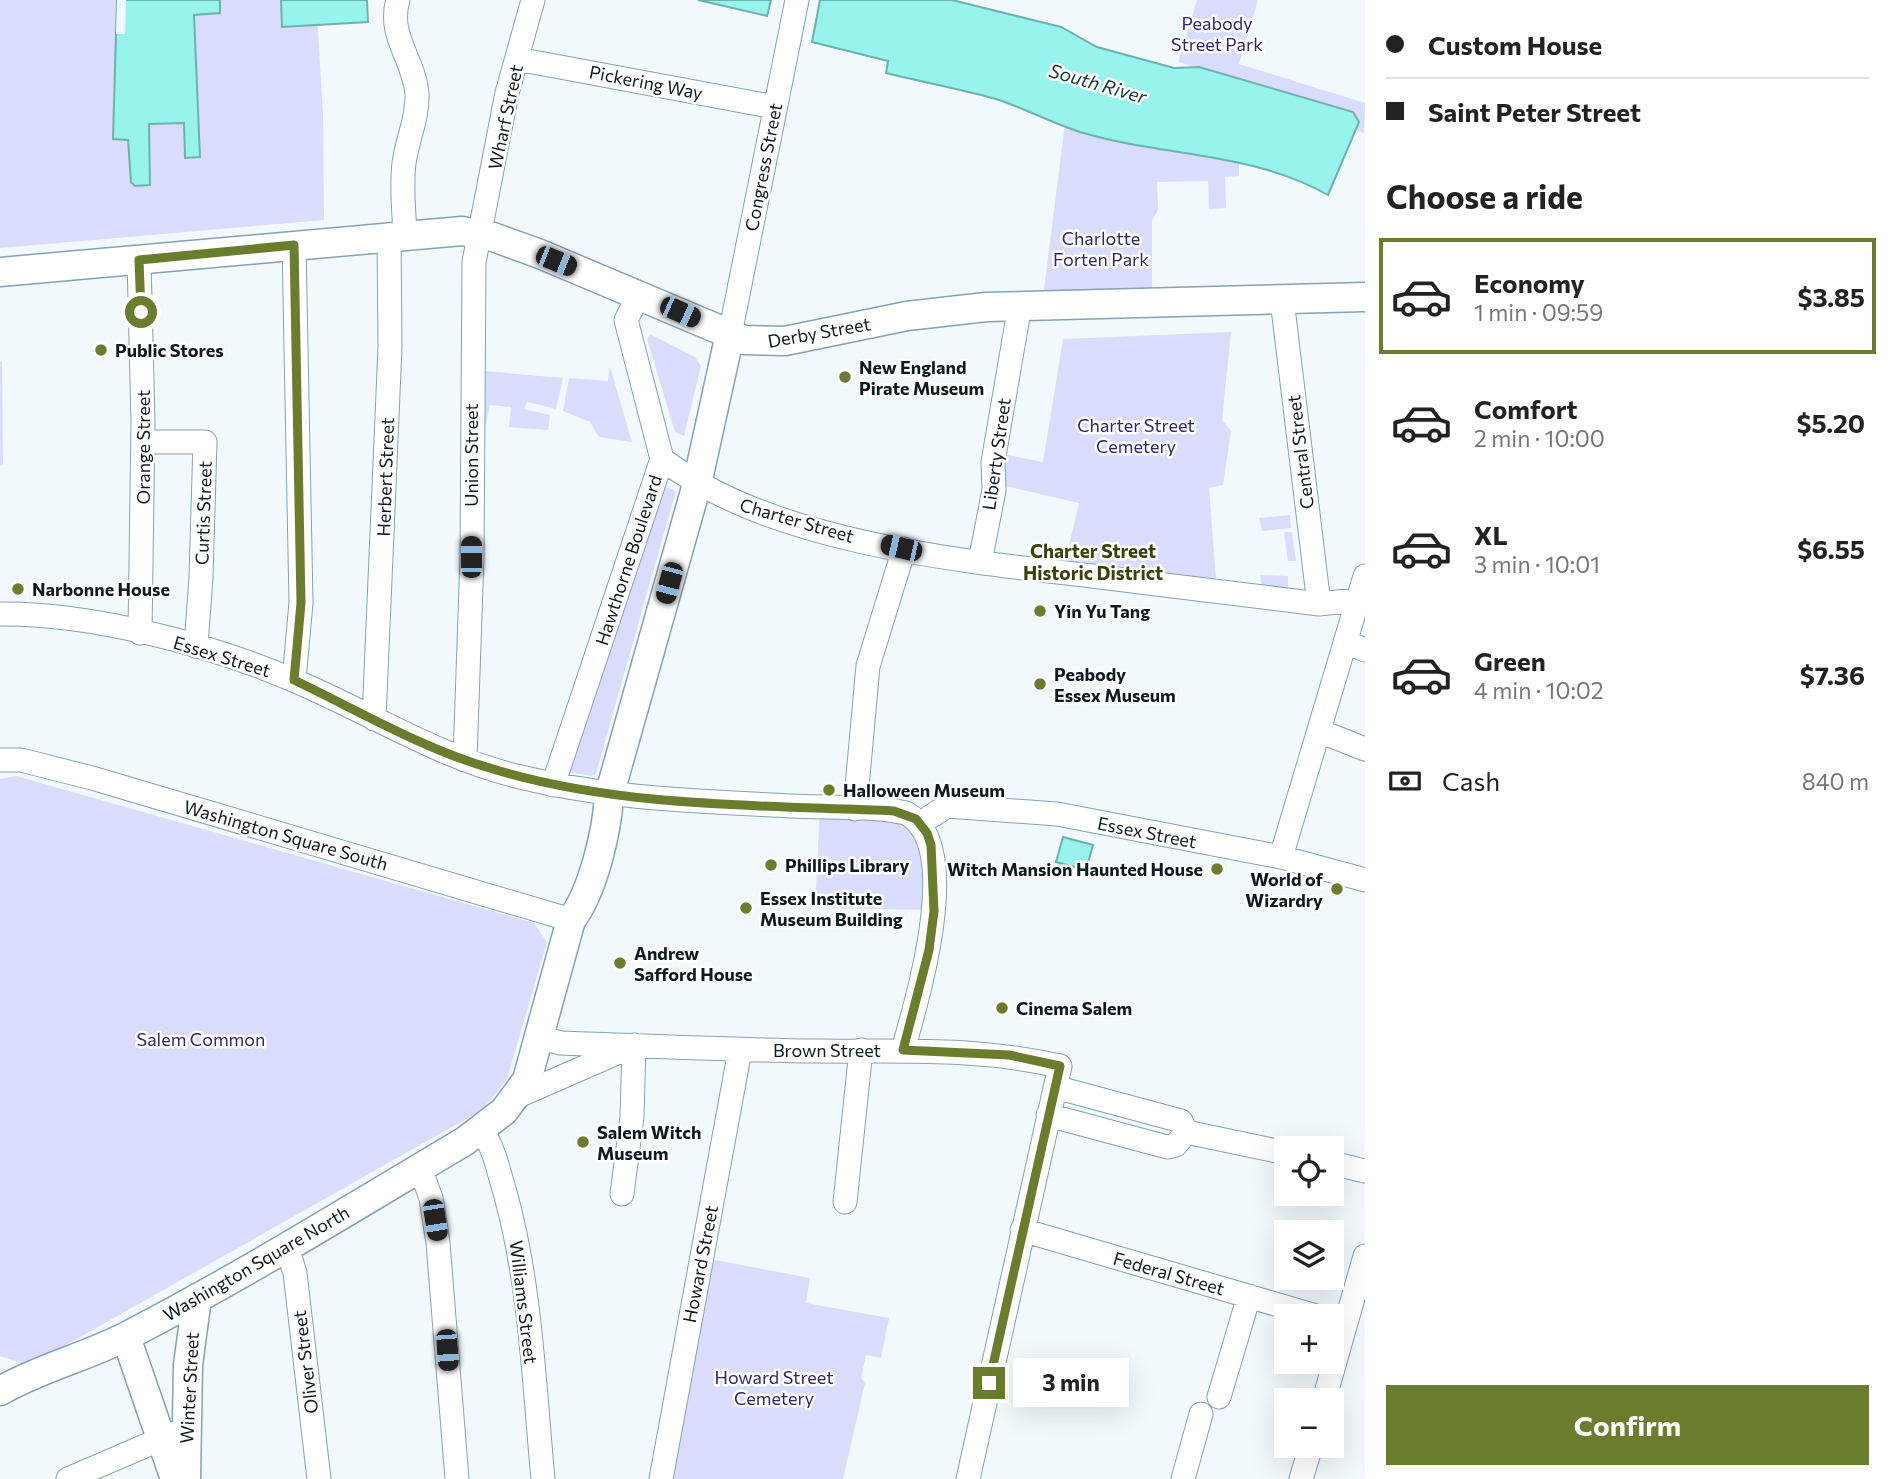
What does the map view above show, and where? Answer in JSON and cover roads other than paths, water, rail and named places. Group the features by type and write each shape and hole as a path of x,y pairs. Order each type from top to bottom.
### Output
{"main road":[{"name":"Derby Street","path":"0,272 445,231 478,234 511,243 730,334 758,342 785,341 907,316 1020,305 1365,297"},
{"path":"609,796 697,484 730,334"},
{"name":"Washington Square North","path":"5,1380 126,1336 287,1247 482,1130 516,1097 527,1080 541,1038 571,920 569,896 594,812 609,796"},
{"name":"Winter Street","path":"186,1479 174,1434 197,1298"},
{"path":"126,1336 174,1434 175,1479"}],"street":[{"path":"397,235 404,163 417,96 415,78 397,36 395,18 398,0"},
{"name":"Wharf Street","path":"478,234 533,0"},
{"name":"Congress Street","path":"730,334 797,0"},
{"name":"Pickering Way","path":"517,59 775,107"},
{"name":"Union Street","path":"465,760 471,570 473,281 478,234"},
{"name":"Herbert Street","path":"374,719 397,235"},
{"path":"294,245 301,603 294,680"},
{"name":"Orange Street","path":"139,260 143,442 140,634"},
{"name":"Hawthorne Boulevard","path":"553,785 662,459 626,320 639,295"},
{"name":"Central Street","path":"1282,299 1319,604"},
{"name":"Liberty Street","path":"980,562 994,491 993,462 1020,305"},
{"name":"Curtis Street","path":"143,442 205,442 201,577 195,646"},
{"name":"Charter Street","path":"662,459 697,484 776,518 904,549 980,562 1319,604 1362,599"},
{"path":"855,809 868,666 904,549"},
{"path":"1281,857 1319,731 1355,646 1365,576"},
{"name":"Essex Street","path":"0,614 69,620 195,646 294,680 465,760 553,785 609,796 906,813 926,821 947,806 1057,814 1281,857 1365,880"},
{"path":"1319,731 1365,748"},
{"name":"Washington Square South","path":"0,760 21,760 92,778 571,920"},
{"path":"903,1050 934,922 931,845 926,821"},
{"name":"Brown Street","path":"541,1038 561,1043 740,1050 903,1050 1009,1055 1058,1077 1181,1121 1186,1132"},
{"path":"622,1194 632,1117 634,1045"},
{"name":"Brown Street","path":"516,1097 634,1045"},
{"name":"Howard Street","path":"662,1479 740,1050"},
{"path":"845,1202 861,1050"},
{"path":"968,1479 1058,1077"},
{"path":"1048,1115 1167,1147 1176,1144 1186,1132 1274,1150"},
{"name":"Williams Street","path":"482,1130 492,1145 515,1232 525,1293 543,1479"},
{"path":"1344,1166 1365,1171"},
{"path":"420,1168 431,1198 439,1253 457,1479"},
{"name":"Federal Street","path":"1022,1230 1275,1304"},
{"name":"Oliver Street","path":"287,1247 295,1273 319,1479"},
{"path":"1328,1388 1348,1325 1365,1256"},
{"path":"1219,1397 1249,1296"},
{"path":"1183,1479 1201,1414"},
{"path":"68,1479 174,1434"},
{"path":"1301,1479 1307,1458"}],"water":[{"path":"117,0 220,0 220,13 194,15 200,157 185,158 184,123 149,124 150,185 135,186 131,182 128,140 113,139"},
{"path":"281,0 367,0 368,22 282,27"},
{"path":"698,0 771,0 767,16"},
{"name":"South River","path":"820,0 952,0 1061,27 1097,47 1174,68 1199,67 1353,112 1359,122 1328,195 1268,170 1080,132 996,99 886,73 888,61 812,42"},
{"path":"1063,837 1093,845 1086,870 1056,862"}],"place":[{"name":"Public Stores","path":"101,350"},
{"name":"New England Pirate Museum","path":"845,377"},
{"name":"Narbonne House","path":"18,589"},
{"name":"Yin Yu Tang","path":"1040,611"},
{"name":"Peabody Essex Museum","path":"1040,684"},
{"name":"Halloween Museum","path":"829,790"},
{"name":"Phillips Library","path":"771,865"},
{"name":"Witch Mansion Haunted House","path":"1217,869"},
{"name":"World of Wizardry","path":"1337,889"},
{"name":"Essex Institute Museum Building","path":"746,908"},
{"name":"Andrew Safford House","path":"620,963"},
{"name":"Cinema Salem","path":"1002,1008"},
{"name":"Salem Witch Museum","path":"583,1142"}],"district":[{"name":"Charter Street Historic District","path":"1093,561"}],"park label":[{"name":"Peabody Street Park","path":"1217,33"},
{"name":"Charlotte Forten Park","path":"1101,248"},
{"name":"Charter Street Cemetery","path":"1136,436"},
{"name":"Salem Common","path":"201,1039"},
{"name":"Howard Street Cemetery","path":"774,1387"}]}
